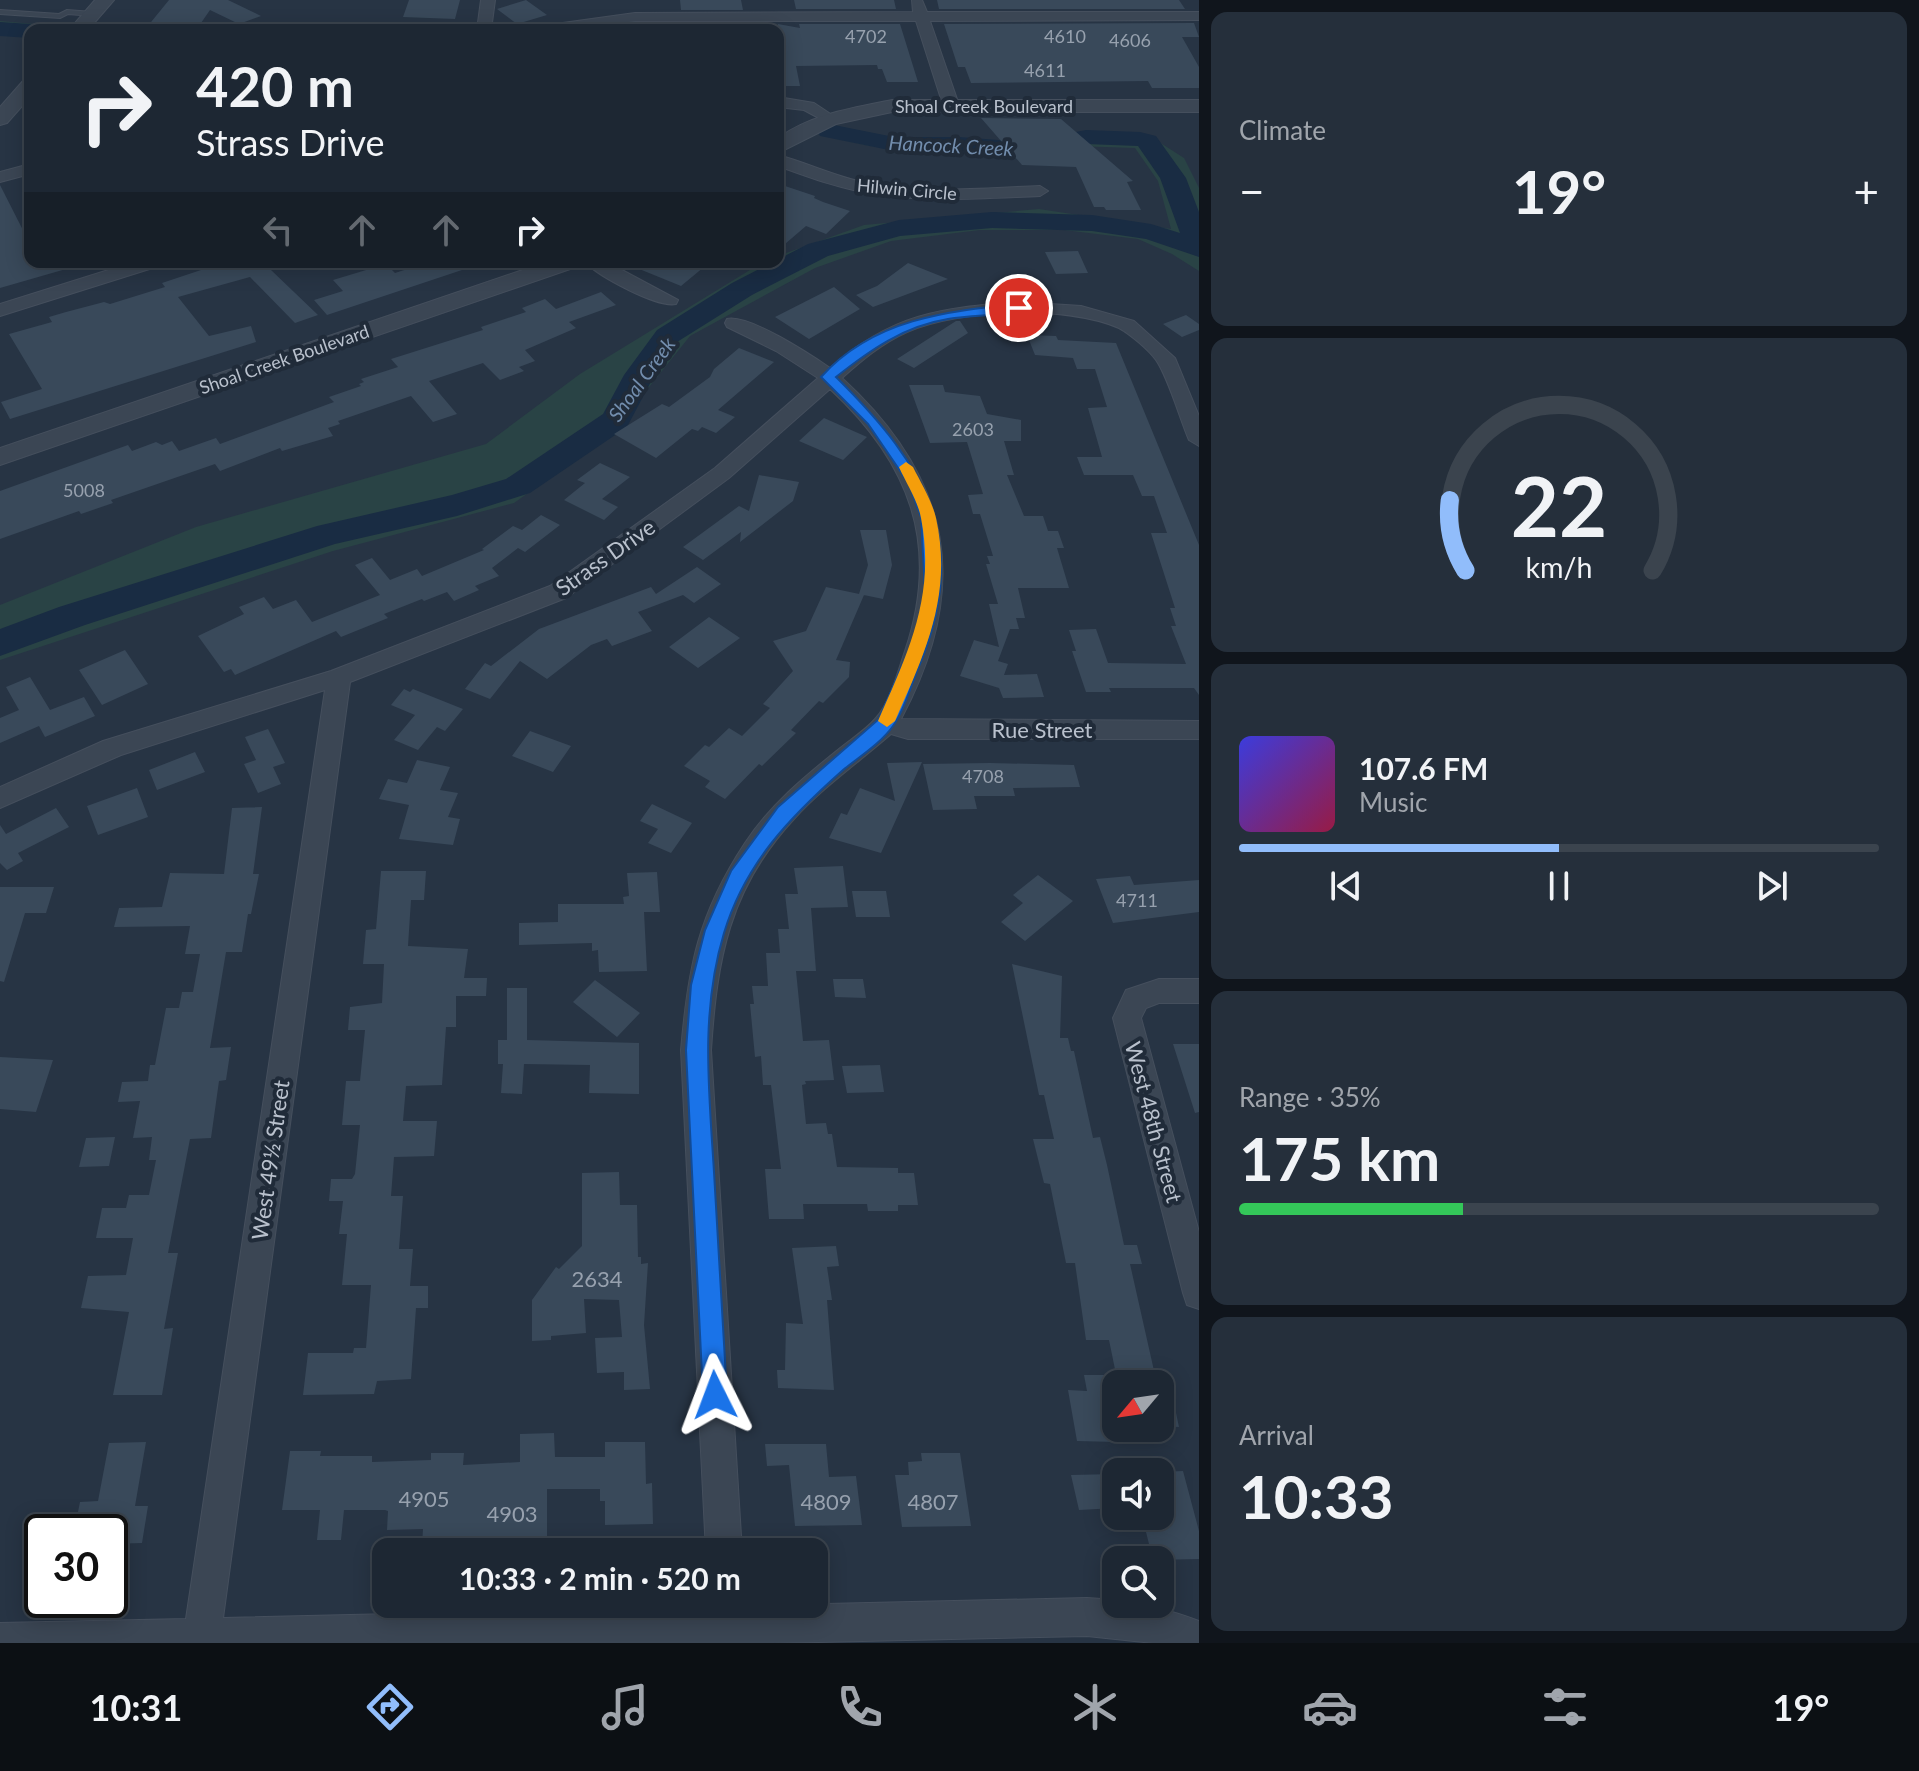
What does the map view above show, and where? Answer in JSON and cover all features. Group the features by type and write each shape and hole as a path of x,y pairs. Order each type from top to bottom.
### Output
{"street":[{"path":"485,24 488,0"},
{"path":"916,0 951,105"},
{"path":"584,24 635,17 1199,16"},
{"path":"0,119 24,92"},
{"path":"784,103 808,106 830,119"},
{"name":"Shoal Creek Boulevard","path":"784,143 830,119 872,109 951,105 1199,106"},
{"name":"Hilwin Circle","path":"784,162 878,190 960,194 1040,191"},
{"path":"0,177 24,171"},
{"path":"0,310 134,268"},
{"name":"Shoal Creek Boulevard","path":"0,457 551,268"},
{"path":"604,268 669,300"},
{"name":"Strass Drive","path":"0,798 112,748 339,677 558,592 722,473 828,377 880,337 911,324 945,315 1019,308 1081,312 1127,325 1165,358 1199,440"},
{"path":"723,1538 696,1050 701,985 715,930 738,877 784,812 886,723 923,639 933,591 928,517 916,484 901,458 873,421 828,377 767,339 734,323"},
{"name":"West 49½ Street","path":"201,1640 339,677"},
{"name":"Rue Street","path":"886,723 908,730 1199,730"},
{"name":"West 48th Street","path":"1199,991 1159,991 1136,999 1127,1018 1199,1293"},
{"path":"0,1642 201,1640 1087,1617 1141,1620 1185,1633 1199,1642"}],"lane":[{"path":"0,12 60,16 60,19 91,16"}],"green space":[{"path":"0,21 34,24 24,24 24,36 0,34"},
{"path":"836,126 883,137 1015,141 1066,135 1148,135 1184,158 1199,188 1199,271 1172,254 1138,239 1064,230 980,230 891,241 815,268 690,336 633,407 621,427 514,503 333,551 0,660 0,605 196,527 486,444 580,374 753,268 784,268 784,254 864,225 1039,209 1171,229 1158,181 1135,148 1073,146 995,154 870,146 824,136"}],"building":[{"path":"169,0 228,0 261,16 239,24 210,10 201,23 149,24"},
{"path":"409,0 460,0 455,19 403,17"},
{"path":"526,0 547,15 517,24 497,9"},
{"path":"680,0 741,0 743,10 681,10"},
{"path":"794,0 894,0 896,9 796,9"},
{"path":"937,0 1179,0 1185,9 939,9"},
{"path":"1194,23 1199,37 1182,37 1199,67 1199,88 1152,88 1148,81 971,83 965,67 958,67 944,24"},
{"path":"799,24 900,24 918,82 887,82 877,65 796,66 800,86 784,86 784,25 800,28"},
{"path":"981,118 1061,119 1133,181 1127,182 1141,210 1094,207 1076,167 1022,165"},
{"path":"0,185 24,232 24,268 70,268 0,288"},
{"path":"784,187 850,211 826,234 806,226 784,245"},
{"path":"1078,251 1088,273 1056,274 1045,252"},
{"path":"908,263 948,279 873,307 856,295 877,286"},
{"path":"207,268 278,268 271,270 318,315 295,323 250,277 178,297 209,336 251,326 256,342 10,419 1,402 42,389 9,334 52,322 49,317 104,302 110,304 165,287 162,283"},
{"path":"373,268 390,268 395,273 410,268 468,268 327,315 314,300 343,291 333,280"},
{"path":"637,268 703,268 681,286"},
{"path":"834,287 860,309 809,339 775,317"},
{"path":"601,292 616,305 569,322 576,328 525,350 535,361 519,367 524,371 500,380 483,363 429,381 457,414 433,422 411,396 338,421 340,424 328,428 333,436 282,451 280,448 220,471 215,464 111,500 113,503 81,514 79,511 0,539 0,491 128,445 132,451 156,442 162,445 172,441 179,451 216,438 220,444 334,402 329,397 361,386 359,384 364,382 361,379 398,367 391,359 483,330 481,327 526,312 522,308 545,299 556,309"},
{"path":"1186,315 1199,324 1199,330 1182,337 1163,324"},
{"path":"960,321 968,333 914,368 897,359"},
{"path":"1027,335 1116,343 1199,545 1199,695 1194,688 1109,688 1111,692 1086,692 1072,651 1076,651 1069,630 1096,629 1108,663 1186,664 1171,626 1176,626 1170,608 1175,608 1151,533 1167,533 1154,496 1142,496 1133,475 1084,475 1077,457 1102,457 1088,408 1107,407 1095,369 1077,369 1073,358 1035,355"},
{"path":"739,348 774,362 718,410 735,417 716,433 702,427 698,431 692,429 656,458 614,434 662,404 669,407 710,377 714,369"},
{"path":"909,385 943,385 945,392 980,396 987,414 1021,420 1021,441 1004,441 1014,475 1007,475 1024,516 1043,516 1048,531 1058,531 1064,548 1057,548 1069,588 1018,588 1025,618 1016,618 1019,629 1010,629 998,661 1008,664 1004,675 1037,674 1044,697 1003,698 999,688 960,676 974,640 999,647 989,604 998,604 986,564 990,564 987,556 993,556 980,514 973,514 968,495 983,494 967,442 930,443"},
{"path":"824,418 867,437 843,460 799,441"},
{"path":"600,463 630,477 602,499 618,507 604,520 564,500 585,483 577,480"},
{"path":"759,475 799,482 793,501 740,542 741,532 703,560 683,547 739,506 749,511"},
{"path":"541,515 560,525 525,552 518,548 492,568 499,576 475,586 479,590 454,601 447,592 424,601 422,599 384,614 388,618 341,637 336,631 235,675 231,669 224,672 198,636 244,614 239,607 264,597 273,609 296,600 312,622 380,595 355,565 372,558 390,580 417,569 422,576 484,550 513,526 522,530"},
{"path":"860,530 886,530 892,565 883,599 859,594 868,565"},
{"path":"697,567 721,584 694,603 683,595 638,612 652,631 612,646 607,639 591,645 547,679 520,661 490,699 465,689 485,663 491,666 539,629 651,587 656,594"},
{"path":"826,587 864,595 836,660 850,662 849,677 823,703 819,701 791,730 796,733 762,766 759,764 725,799 705,787 710,781 684,766 705,745 709,747 729,728 742,736 770,708 763,704 793,671 773,641 806,631"},
{"path":"709,617 740,638 698,668 669,647"},
{"path":"125,650 148,684 102,705 79,670"},
{"path":"30,677 50,710 84,697 95,716 45,737 39,726 0,743 0,718 19,710 6,687"},
{"path":"404,689 410,692 413,689 463,709 445,731 437,727 418,750 394,740 415,715 391,705"},
{"path":"268,729 285,763 273,767 281,784 258,793 244,764 256,760 245,737"},
{"path":"530,731 571,746 553,772 512,756"},
{"path":"195,752 205,772 157,790 149,770"},
{"path":"417,760 450,767 440,790 458,793 448,817 460,819 453,845 399,839 409,805 379,799 388,779 407,783"},
{"path":"922,762 881,853 829,838 841,813 847,815 860,788 895,801 887,763"},
{"path":"923,764 1074,765 1080,787 1013,788 1015,796 974,796 977,809 933,810"},
{"path":"137,788 148,817 98,835 87,806"},
{"path":"652,804 692,823 671,853 648,843 658,829 640,821"},
{"path":"262,807 253,874 259,874 251,914 248,914 242,952 226,952 210,1048 231,1047 226,1080 219,1081 211,1138 190,1139 168,1253 178,1253 164,1329 173,1328 162,1395 113,1395 129,1312 81,1308 88,1276 126,1275 133,1238 96,1238 102,1208 126,1208 129,1195 149,1195 156,1160 149,1160 152,1137 133,1138 140,1101 118,1102 122,1082 148,1081 150,1065 155,1065 166,1008 179,1008 182,992 193,992 200,954 185,954 190,926 114,927 119,908 162,907 170,873 224,874 232,808"},
{"path":"56,808 69,827 18,853 23,861 7,870 0,863 0,825 6,834"},
{"path":"843,866 848,907 811,908 816,971 796,971 803,1041 829,1040 834,1080 805,1081 806,1084 802,1085 806,1124 826,1123 828,1134 832,1134 837,1167 898,1168 898,1173 914,1173 918,1205 898,1205 898,1211 868,1211 867,1204 803,1204 804,1219 769,1219 765,1169 781,1169 771,1085 763,1085 761,1056 755,1057 750,1004 754,1004 752,986 768,986 766,953 780,953 778,929 789,929 785,894 798,894 794,868"},
{"path":"381,871 426,871 424,900 411,900 408,946 468,949 464,978 487,978 486,996 456,996 456,1027 446,1027 442,1085 406,1086 403,1121 437,1121 434,1156 394,1157 391,1196 403,1196 399,1249 413,1249 410,1286 428,1286 428,1308 416,1308 411,1379 377,1381 374,1394 303,1395 308,1353 353,1353 354,1348 366,1348 371,1285 342,1285 347,1234 339,1234 343,1201 329,1201 331,1179 352,1179 355,1174 360,1125 342,1125 346,1081 360,1081 365,1030 348,1030 350,1007 382,1003 384,964 363,964 366,930 376,929"},
{"path":"657,872 660,912 644,912 647,971 599,972 598,950 592,951 592,943 519,945 519,923 558,922 558,904 624,904 623,897 629,896 627,873"},
{"path":"1038,875 1073,901 1025,941 1001,922 1023,903 1013,895"},
{"path":"1130,876 1134,885 1199,880 1199,912 1113,923 1096,879"},
{"path":"0,887 54,887 46,913 25,913 4,982 0,981"},
{"path":"852,891 886,891 890,917 856,917"},
{"path":"1012,964 1062,976 1060,1038 1068,1038 1071,1051 1074,1051 1093,1138 1100,1137 1124,1245 1137,1245 1142,1264 1130,1264 1154,1370 1115,1370 1109,1340 1086,1340 1075,1263 1066,1263 1050,1184 1044,1183 1033,1139 1054,1139 1044,1095 1039,1095"},
{"path":"833,979 863,979 866,998 835,997"},
{"path":"595,980 640,1013 617,1037 573,1002"},
{"path":"507,988 527,988 527,1040 639,1043 639,1094 589,1093 590,1065 524,1064 522,1094 501,1093 503,1064 498,1064 498,1040 507,1040"},
{"path":"1173,1044 1199,1044 1199,1112 1195,1113"},
{"path":"0,1057 53,1060 36,1112 0,1109"},
{"path":"880,1065 884,1092 847,1093 842,1066"},
{"path":"115,1137 109,1166 79,1167 86,1138"},
{"path":"619,1172 620,1205 637,1205 638,1257 641,1257 641,1264 648,1263 644,1325 650,1389 624,1390 624,1372 597,1373 595,1338 622,1337 619,1300 584,1299 586,1333 532,1341 532,1300 556,1267 559,1269 582,1246 582,1173"},
{"path":"836,1246 839,1266 827,1267 832,1300 827,1300 834,1390 778,1388 777,1370 785,1370 786,1323 803,1324 792,1248"},
{"path":"1084,1375 1102,1375 1102,1442 1077,1441 1068,1390 1087,1391"},
{"path":"1174,1403 1179,1427 1174,1427"},
{"path":"554,1433 555,1457 605,1457 605,1442 645,1442 646,1484 652,1483 653,1524 605,1525 605,1501 600,1501 600,1489 547,1489 547,1538 422,1538 423,1529 387,1530 388,1511 344,1510 341,1540 317,1540 320,1510 282,1510 290,1451 321,1451 320,1456 372,1456 372,1462 431,1460 431,1453 464,1453 463,1465 520,1462 520,1434"},
{"path":"146,1442 135,1506 148,1506 142,1543 128,1543 128,1514 78,1514 80,1502 98,1501 109,1443"},
{"path":"765,1444 826,1444 829,1477 856,1476 862,1525 795,1526 789,1465 767,1466"},
{"path":"921,1453 960,1453 971,1526 902,1527 895,1475 909,1475 908,1462 922,1461"},
{"path":"1174,1471 1183,1471 1199,1531 1199,1559 1174,1560 1174,1546 1150,1546 1146,1530 1174,1530"},
{"path":"1102,1474 1102,1509 1079,1510 1071,1475"}],"waterway":[{"name":"Hancock Creek","path":"0,29 24,31"},
{"name":"Hancock Creek","path":"829,131 894,144 959,144 1023,150 1086,137 1147,141 1173,178 1199,247"},
{"name":"Shoal Creek","path":"784,267 818,250 899,228 992,220 1092,223 1151,232 1199,249"},
{"name":"Shoal Creek","path":"0,643 72,616 329,534 457,505 518,486 616,420 639,375 667,336 742,289 783,268"}],"slow traffic":[{"path":"887,721 923,639 933,591 928,517 906,467"}],"route":[{"path":"715,1395 696,1050 701,985 715,930 738,877 784,812 886,723 923,639 933,591 928,517 916,484 873,421 828,377 880,337 899,328 945,315 1019,308"}]}
